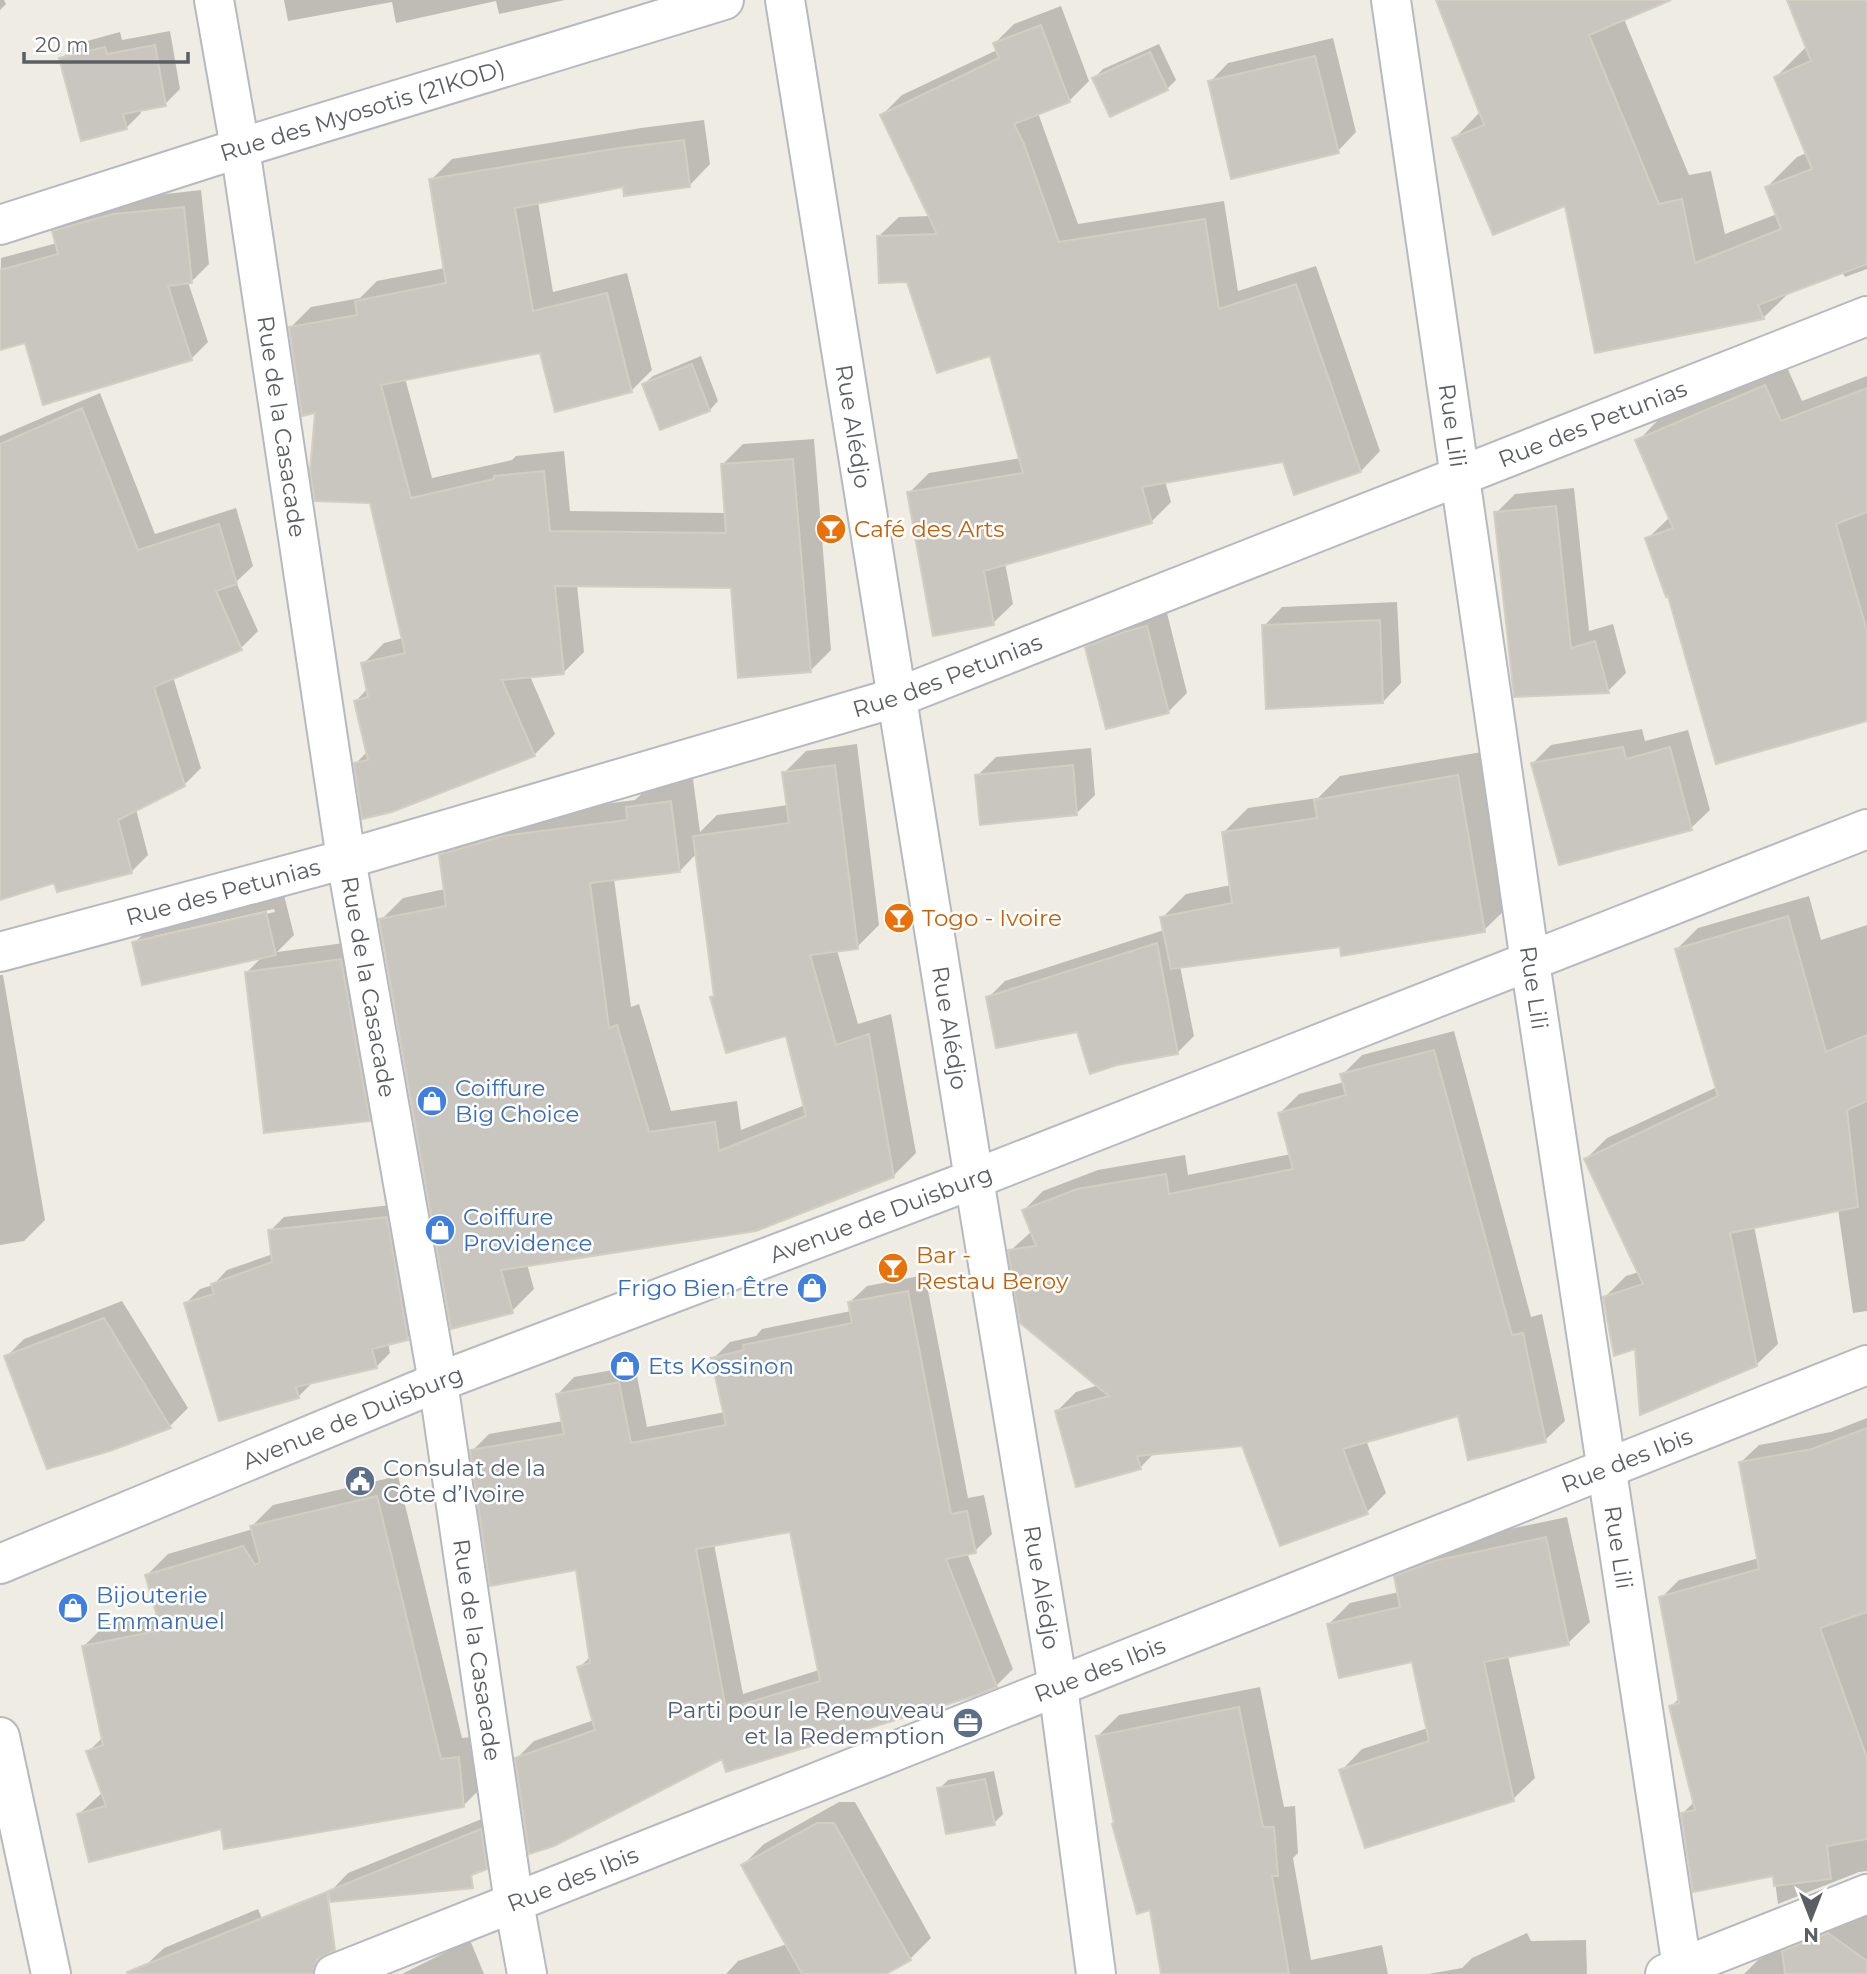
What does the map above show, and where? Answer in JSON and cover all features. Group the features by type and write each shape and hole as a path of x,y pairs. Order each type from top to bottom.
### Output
{"street":[{"name":"Rue de la Casacade","path":"214,0 240,148 346,859 438,1382 514,1903 527,1974"},
{"name":"Rue des Myosotis (21KOD)","path":"0,225 240,148 724,0"},
{"name":"Rue Alédjo","path":"785,0 1058,1688 1096,1974"},
{"name":"Rue Lili","path":"1391,0 1530,962 1608,1468 1677,1972"},
{"name":"Rue des Petunias","path":"0,952 346,859 898,697 1867,316"},
{"name":"Avenue de Duisburg","path":"0,1564 438,1382 974,1179 1867,829"},
{"name":"Rue des Ibis","path":"334,1974 1867,1366"},
{"path":"0,1737 51,1974"},
{"path":"1677,1972 1867,1894"}],"building":[{"path":"1436,0 1671,0 1589,35 1659,204 1682,199 1695,263 1781,229 1765,187 1812,169 1774,77 1811,61 1787,0 1867,0 1867,264 1758,305 1764,319 1595,353 1565,206 1493,235 1452,138 1484,125"},
{"path":"1041,25 1070,102 1014,124 1024,144 1059,242 1205,219 1219,309 1296,284 1361,472 1294,495 1283,462 1142,487 1152,523 984,571 994,625 933,636 907,492 1023,473 990,356 937,373 907,282 879,283 877,236 937,234 880,115 999,58 993,43"},
{"path":"155,45 166,106 123,114 127,129 81,141 59,58 105,47 107,54"},
{"path":"1150,52 1168,90 1110,117 1092,78"},
{"path":"1315,56 1339,153 1231,179 1208,81"},
{"path":"684,140 690,187 624,196 623,187 515,208 533,311 607,293 632,392 555,412 540,353 381,385 411,498 494,479 494,476 544,471 550,531 726,533 721,464 793,459 811,672 738,678 731,588 555,586 564,674 502,680 535,756 392,812 362,819 354,763 368,760 354,701 368,697 361,663 405,653 370,503 315,501 310,471 315,413 302,416 289,327 357,315 355,301 446,283 429,179"},
{"path":"184,207 192,283 168,286 192,360 43,405 25,343 0,350 0,270 58,254 52,231 113,214"},
{"path":"692,364 710,411 660,430 642,384"},
{"path":"1765,385 1781,421 1867,388 1867,512 1836,524 1867,631 1867,721 1716,764 1668,596 1666,597 1645,538 1673,528 1635,440"},
{"path":"82,408 138,550 219,524 237,584 216,591 242,650 154,687 185,786 118,820 132,873 57,892 54,883 0,900 0,444"},
{"path":"1556,506 1571,648 1595,641 1609,693 1514,697 1494,512"},
{"path":"1380,620 1383,703 1266,709 1262,625"},
{"path":"1147,626 1169,713 1106,729 1085,647"},
{"path":"1623,747 1626,759 1670,747 1692,830 1559,865 1531,763"},
{"path":"835,765 858,949 810,955 836,1045 869,1034 894,1177 756,1231 501,1270 513,1313 451,1329 379,919 446,906 439,855 503,836 627,820 626,807 671,801 680,872 590,883 609,1028 617,1025 649,1132 715,1122 719,1151 806,1116 786,1036 726,1053 710,997 714,996 693,836 789,823 782,772"},
{"path":"1073,765 1077,815 980,825 975,775"},
{"path":"1458,775 1485,932 1341,956 1340,947 1171,969 1160,917 1232,903 1222,832 1317,818 1314,800"},
{"path":"266,912 276,955 142,985 132,942"},
{"path":"1788,916 1826,1052 1867,1035 1867,1101 1847,1110 1858,1207 1730,1233 1757,1366 1640,1415 1635,1349 1614,1356 1603,1297 1643,1284 1584,1159 1718,1096 1675,949"},
{"path":"1157,943 1178,1054 1117,1065 1090,1074 1077,1032 996,1048 986,997"},
{"path":"341,959 370,1121 264,1133 245,972"},
{"path":"1434,1050 1512,1335 1523,1333 1546,1442 1468,1460 1458,1416 1343,1449 1368,1514 1280,1546 1242,1446 1137,1456 1141,1469 1076,1487 1055,1411 1109,1396 1020,1323 1008,1250 1036,1246 1022,1210 1077,1189 1166,1174 1169,1194 1293,1169 1278,1113 1346,1095 1340,1074"},
{"path":"387,1217 408,1340 372,1349 377,1368 296,1387 299,1398 219,1421 184,1303 214,1294 211,1284 272,1262 268,1230"},
{"path":"908,1291 951,1514 967,1511 976,1553 946,1559 997,1687 726,1772 722,1759 554,1846 529,1854 515,1758 595,1730 577,1667 590,1663 576,1570 490,1586 470,1450 564,1434 556,1394 619,1382 631,1443 726,1425 711,1358 744,1350 743,1345 852,1323 848,1302","holes":["790,1532 820,1681 726,1709 696,1549"]},
{"path":"104,1318 171,1428 110,1451 47,1469 4,1356"},
{"path":"1867,1428 1867,1612 1820,1628 1867,1758 1867,1839 1827,1846 1831,1879 1774,1886 1773,1876 1693,1892 1681,1813 1695,1810 1669,1706 1679,1703 1659,1597 1759,1569 1739,1462 1812,1449"},
{"path":"377,1496 441,1759 459,1757 464,1807 224,1849 221,1829 89,1862 77,1814 106,1806 86,1751 103,1745 82,1646 161,1630 145,1575 243,1546 255,1565 260,1562 250,1526"},
{"path":"1546,1537 1569,1645 1484,1662 1514,1801 1365,1848 1339,1770 1429,1741 1412,1662 1339,1678 1327,1624 1400,1607 1394,1576 1434,1561"},
{"path":"1239,1707 1263,1827 1274,1827 1278,1876 1272,1876 1289,1974 1161,1974 1150,1910 1137,1914 1112,1824 1114,1823 1096,1736"},
{"path":"985,1779 995,1825 946,1834 937,1788"},
{"path":"817,1823 834,1823 911,1960 886,1974 802,1974 741,1865"},
{"path":"481,1829 487,1869 471,1875 473,1888 331,1902 328,1891"},
{"path":"327,1892 335,1950 317,1960 313,1974 127,1972"},
{"path":"1828,1933 1867,1961 1867,1974 1785,1974 1782,1951"}],"place":[{"name":"Café des Arts","path":"831,529"},
{"name":"Togo - Ivoire","path":"899,918"},
{"name":"Coiffure Big Choice","path":"432,1101"},
{"name":"Coiffure Providence","path":"440,1230"},
{"name":"Bar - Restau Beroy","path":"893,1268"},
{"name":"Frigo Bien Être","path":"812,1288"},
{"name":"Ets Kossinon","path":"625,1366"},
{"name":"Consulat de la Côte d’Ivoire","path":"360,1481"},
{"name":"Bijouterie Emmanuel","path":"73,1608"},
{"name":"Parti pour le Renouveau et la Redemption","path":"968,1723"}]}
